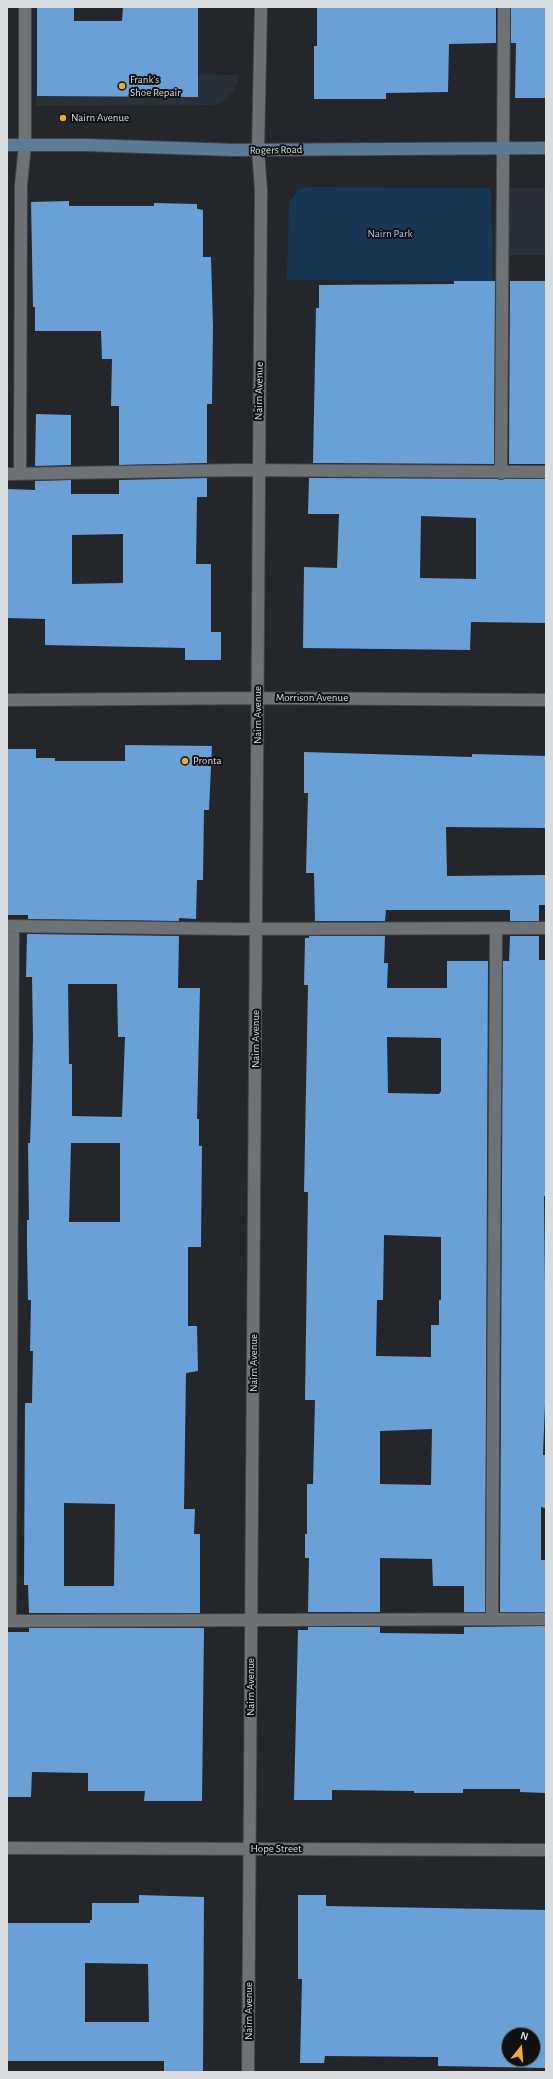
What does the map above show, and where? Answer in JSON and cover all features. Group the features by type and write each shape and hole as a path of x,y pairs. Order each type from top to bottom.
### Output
{"street":[{"path":"20,474 21,185 25,145 25,7"},
{"name":"Nairn Avenue","path":"248,2072 251,1849 262,190 258,150 261,7"},
{"path":"501,473 501,183 504,148 504,7"},
{"name":"Rogers Road","path":"7,144 258,150 546,148"},
{"path":"7,474 259,471 546,472"},
{"name":"Morrison Avenue","path":"7,700 258,698 546,700"},
{"path":"546,928 256,929 10,926 8,1621 546,1619"},
{"path":"492,1619 496,928"},
{"name":"Hope Street","path":"7,1848 546,1850"}],"shaded area":[{"name":"Frank's Shoe Repair","path":"37,74 238,75 239,80 233,92 222,102 213,105 36,106"},
{"path":"509,188 546,188 546,255 508,255"}],"green space":[{"name":"Nairn Park","path":"307,187 491,188 493,281 287,280 289,202 298,190"}],"building":[{"path":"37,7 74,7 74,21 122,21 123,7 198,7 198,97 37,96"},
{"path":"317,7 496,7 496,43 449,44 448,92 386,93 386,99 314,99 314,46 317,46"},
{"path":"511,7 546,7 546,98 515,98 516,43 511,43"},
{"path":"69,201 69,206 154,206 154,203 197,204 197,209 203,210 203,257 211,257 213,326 212,404 207,404 207,463 119,465 119,406 111,406 112,359 102,359 101,331 35,331 35,307 33,307 31,202"},
{"path":"454,281 495,281 494,464 313,463 316,308 319,308 319,285 454,284"},
{"path":"510,281 546,281 546,464 509,464"},
{"path":"36,414 71,415 71,465 35,466"},
{"path":"207,478 207,497 197,497 196,564 211,564 211,632 221,632 221,660 185,660 185,648 45,645 45,619 7,618 7,489 35,490 35,481 71,480 71,494 119,494 119,480","holes":["123,534 123,583 72,584 72,535"]},
{"path":"309,478 546,479 546,623 471,622 470,650 303,648 304,567 337,568 339,514 308,514","holes":["421,516 476,518 476,579 420,578"]},
{"path":"125,745 212,746 209,810 204,810 203,880 197,880 196,919 179,918 179,921 28,919 28,915 7,915 7,749 36,749 36,758 55,758 55,761 125,761"},
{"path":"304,752 472,757 472,754 546,756 546,828 446,827 447,876 546,875 546,905 539,905 539,921 510,921 510,910 386,910 385,921 315,921 314,873 306,873 308,793 304,793"},
{"path":"27,934 179,936 178,988 200,988 197,1119 199,1119 199,1146 202,1146 201,1247 188,1247 188,1326 197,1326 198,1371 186,1373 184,1509 195,1509 194,1534 200,1534 200,1613 29,1613 28,1585 24,1585 25,1403 32,1403 33,1351 30,1351 31,1300 28,1300 27,1220 29,1220 28,1143 30,1143 33,1038 32,977 26,977","holes":["68,984 117,984 118,1037 125,1037 122,1117 72,1116 72,1064 69,1064","71,1143 120,1143 120,1222 69,1222","64,1503 115,1504 114,1586 64,1586"]},
{"path":"309,936 385,936 384,963 388,963 387,988 447,988 447,961 488,961 485,1612 464,1612 464,1586 433,1586 432,1559 380,1558 380,1612 308,1612 309,1558 305,1558 305,1534 307,1534 307,1484 313,1484 315,1400 305,1400 308,1192 304,1192 308,985 304,985 305,938 309,938","holes":["387,1037 441,1038 441,1091 439,1094 388,1093","384,1235 441,1237 441,1300 439,1300 439,1325 431,1325 431,1357 376,1356 377,1300 383,1300","432,1429 431,1485 380,1484 380,1431"]},
{"path":"510,936 539,936 539,960 546,960 546,1196 544,1196 546,1378 543,1455 546,1455 546,1481 545,1508 541,1507 541,1560 545,1560 546,1612 500,1612 503,961 509,961"},
{"path":"546,1626 546,1793 520,1792 520,1789 463,1789 463,1793 332,1790 332,1800 294,1800 298,1630 308,1630 308,1627 380,1627 380,1633 464,1634 464,1627"},
{"path":"29,1628 204,1628 202,1801 144,1801 145,1791 88,1791 88,1773 32,1772 31,1797 7,1797 7,1632 29,1632"},
{"path":"139,1895 204,1897 203,2071 164,2071 164,2061 7,2061 7,1923 90,1923 90,1920 92,1920 92,1903 139,1903","holes":["85,1963 148,1964 149,2022 85,2022"]},
{"path":"298,1895 326,1895 326,1906 546,1910 546,2068 438,2066 438,2057 325,2056 324,2063 300,2063 302,1979 298,1979"}],"place":[{"name":"Frank's Shoe Repair","path":"122,86"},
{"name":"Nairn Avenue","path":"63,118"},
{"name":"Pronta","path":"185,761"}]}
